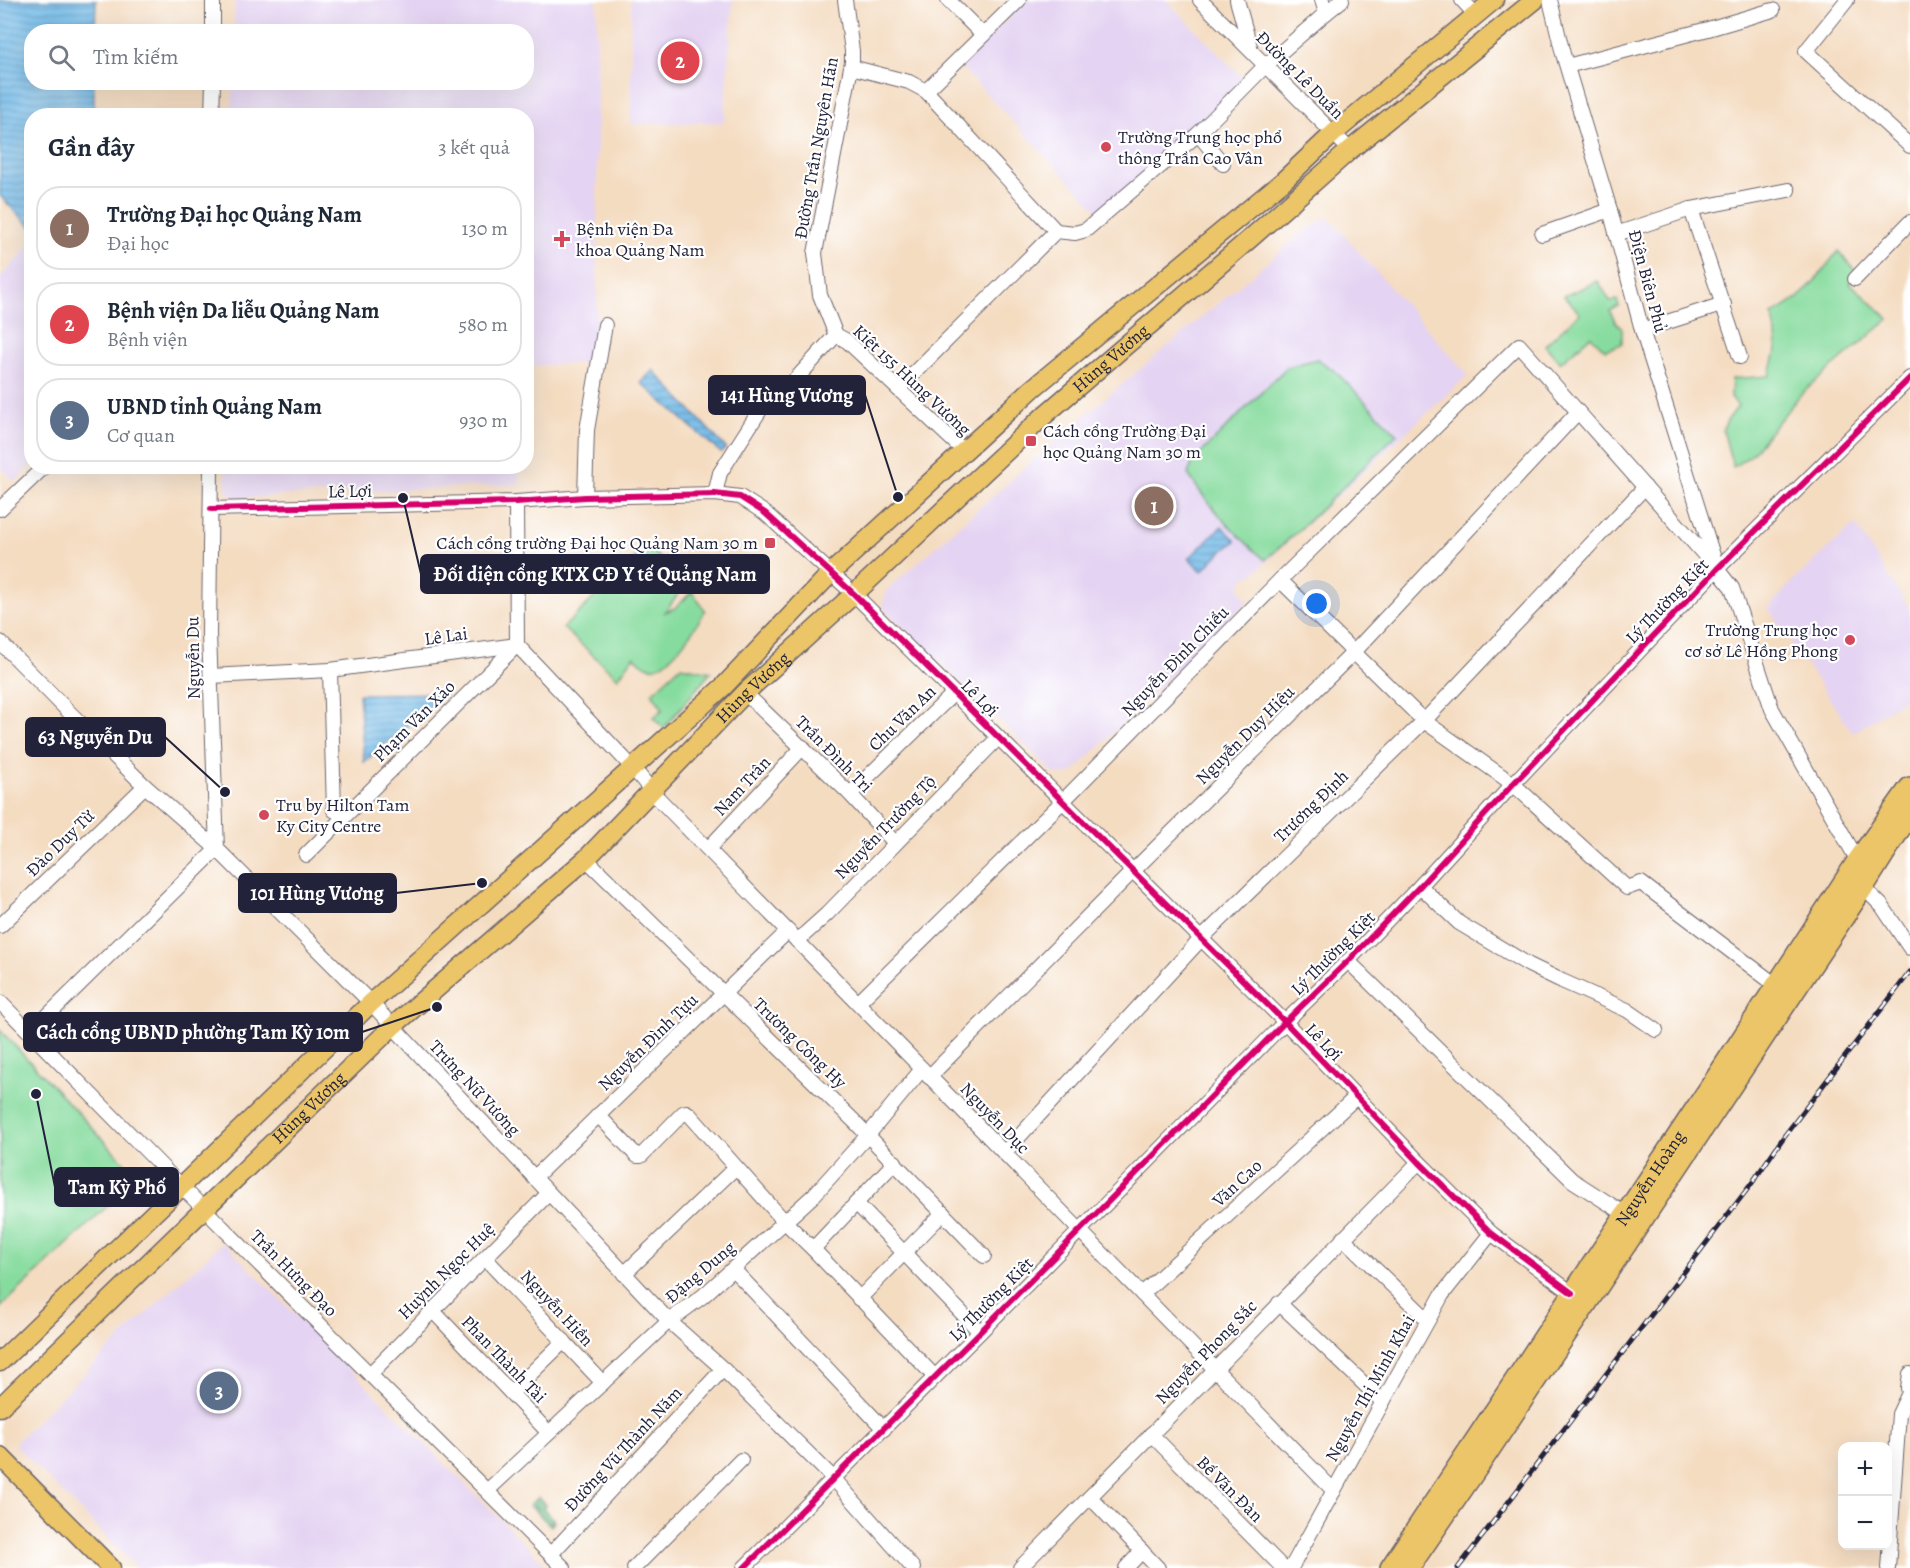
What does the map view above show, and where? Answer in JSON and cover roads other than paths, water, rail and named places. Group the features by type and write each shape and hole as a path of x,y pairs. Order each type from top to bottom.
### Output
{"highway":[{"name":"Nguyễn Hoàng","path":"1408,1568 1484,1457 1724,1080 1777,986 1858,861 1910,788"},
{"name":"Nguyễn Hoàng","path":"1391,1568 1625,1214 1863,886 1910,812"}],"main road":[{"name":"Hùng Vương","path":"0,1362 371,1003 724,686 831,573 1032,389 1283,181 1334,133 1494,0"},
{"name":"Hùng Vương","path":"0,1407 393,1026 586,859 745,693 1047,413 1350,150 1535,0"},
{"path":"0,1456 111,1568"}],"street":[{"path":"213,0 213,24"},
{"name":"Đường Trần Nguyên Hãn","path":"836,335 820,295 815,253 851,67 852,51 845,0"},
{"path":"948,0 983,35"},
{"path":"926,92 1018,0"},
{"name":"Đường Lê Duẩn","path":"1200,0 1350,150"},
{"path":"1237,0 1251,52"},
{"path":"851,67 909,81 926,92 1056,231 1075,233 1086,230 1198,134 1324,6 1342,0"},
{"path":"1462,0 1476,15"},
{"name":"Điện Biên Phủ","path":"1550,0 1642,330 1718,570"},
{"path":"1847,0 1806,51 1910,146"},
{"path":"1567,66 1773,10"},
{"path":"212,108 213,90"},
{"path":"1198,134 1223,164"},
{"path":"1616,234 1691,209 1788,190"},
{"path":"1691,209 1740,357"},
{"path":"1542,234 1610,210"},
{"path":"1856,279 1910,222"},
{"path":"898,389 1056,231"},
{"path":"1642,330 1724,304"},
{"path":"585,497 587,430 605,325"},
{"path":"715,494 720,473 764,404 795,380 836,335"},
{"name":"Kiệt 155 Hùng Vương","path":"836,335 847,341 964,452"},
{"name":"Nguyễn Đình Chiểu","path":"858,1004 1063,801 1280,580 1518,345 1578,412"},
{"name":"Lý Thường Kiệt","path":"744,1568 1348,961 1513,784 1718,570 1910,378"},
{"path":"1578,412 1732,588 1772,709 1858,861"},
{"name":"Nguyễn Duy Hiệu","path":"926,1073 1354,652 1578,412"},
{"path":"0,509 37,474"},
{"name":"Nguyễn Du","path":"211,474 209,634 217,849"},
{"name":"Trương Định","path":"1004,1153 1201,939 1424,721 1645,487"},
{"name":"Lê Lợi","path":"211,509 516,502 585,497 715,494 740,497 765,513 854,594 1285,1022 1419,1162 1491,1233 1572,1293"},
{"path":"516,502 517,645 633,768"},
{"path":"1280,580 1424,721 1513,784 1626,888 1641,883 1777,986"},
{"name":"Trưng Nữ Vương","path":"0,642 145,786 217,849 371,1003 624,1274 834,1479 913,1568"},
{"name":"Lê Lai","path":"211,676 330,670 517,645"},
{"name":"Phạm Văn Xảo","path":"306,855 517,645"},
{"path":"330,670 334,810 345,816"},
{"name":"Trần Đình Tri","path":"745,693 803,747 895,843"},
{"name":"Chu Văn An","path":"850,794 954,693"},
{"name":"Nguyễn Trường Tộ","path":"792,936 827,914 998,738"},
{"name":"Nam Trân","path":"708,849 803,747"},
{"name":"Nguyễn Dục","path":"633,768 651,791 1334,1491"},
{"name":"Đào Duy Từ","path":"0,926 145,786"},
{"path":"30,1033 217,849"},
{"name":"Trương Công Hy","path":"586,859 868,1135 984,1256"},
{"path":"1420,886 1459,922 1529,965 1627,1010 1656,1030"},
{"path":"1863,886 1882,906 1910,948"},
{"name":"Nguyễn Đình Tựu","path":"534,1178 723,993 792,936"},
{"path":"1348,961 1572,1180 1625,1214"},
{"name":"Trần Hưng Đạo","path":"0,1002 204,1210 564,1568"},
{"name":"Đặng Dung","path":"488,1490 669,1320 703,1296 814,1195 926,1073"},
{"name":"Văn Cao","path":"1142,1294 1356,1097"},
{"path":"598,1115 637,1156 641,1156 686,1112 785,1222 935,1377"},
{"path":"813,1249 895,1162"},
{"name":"Nguyễn Phong Sắc","path":"1020,1568 1419,1162"},
{"path":"624,1274 735,1168"},
{"name":"Huỳnh Ngọc Huệ","path":"370,1374 548,1194"},
{"path":"856,1203 980,1332"},
{"path":"859,1299 943,1213"},
{"name":"Nguyễn Thị Minh Khai","path":"1291,1568 1442,1295 1491,1233"},
{"path":"1343,1238 1428,1320"},
{"name":"Nguyễn Hiền","path":"485,1258 603,1383"},
{"path":"733,1269 884,1429"},
{"path":"1279,1303 1383,1402"},
{"name":"Phan Thành Tài","path":"433,1311 548,1432"},
{"path":"511,1393 564,1341"},
{"name":"Đường Vũ Thành Năm","path":"551,1554 723,1369"},
{"path":"1888,1568 1899,1414 1909,1394 1910,1374"},
{"name":"Bế Văn Đàn","path":"1151,1434 1283,1568"},
{"path":"634,1568 741,1460"},
{"path":"1090,1497 1158,1568"},
{"path":"1126,1568 1142,1551"}],"water":[{"path":"0,0 96,0 95,24 24,24 24,90 94,90 94,108 24,108 24,220 0,196"},
{"path":"653,370 726,448 721,453 641,383"},
{"path":"1222,526 1236,541 1202,571 1189,558"},
{"path":"447,693 364,762 359,694"}],"railway":[{"path":"1458,1568 1910,972"}],"place":[{"name":"Bệnh viện Da liễu Quảng Nam","path":"680,61"},
{"name":"Trường Trung học phổ thông Trần Cao Vân","path":"1106,147"},
{"name":"Bệnh viện Đa khoa Quảng Nam","path":"562,239"},
{"name":"Cách cổng Trường Đại học Quảng Nam 30 m","path":"1031,441"},
{"name":"141 Hùng Vương","path":"898,497"},
{"name":"Đối diện cổng KTX CĐ Y tế Quảng Nam","path":"403,498"},
{"name":"Trường Đại học Quảng Nam","path":"1154,506"},
{"name":"Cách cổng trường Đại học Quảng Nam 30 m","path":"770,543"},
{"name":"Trường Trung học cơ sở Lê Hồng Phong","path":"1850,640"},
{"name":"63 Nguyễn Du","path":"225,792"},
{"name":"Tru by Hilton Tam Ky City Centre","path":"264,815"},
{"name":"101 Hùng Vương","path":"482,883"},
{"name":"Cách cổng UBND phường Tam Kỳ 10m","path":"437,1007"},
{"name":"Tam Kỳ Phố","path":"36,1094"},
{"name":"UBND tỉnh Quảng Nam","path":"219,1391"}]}
